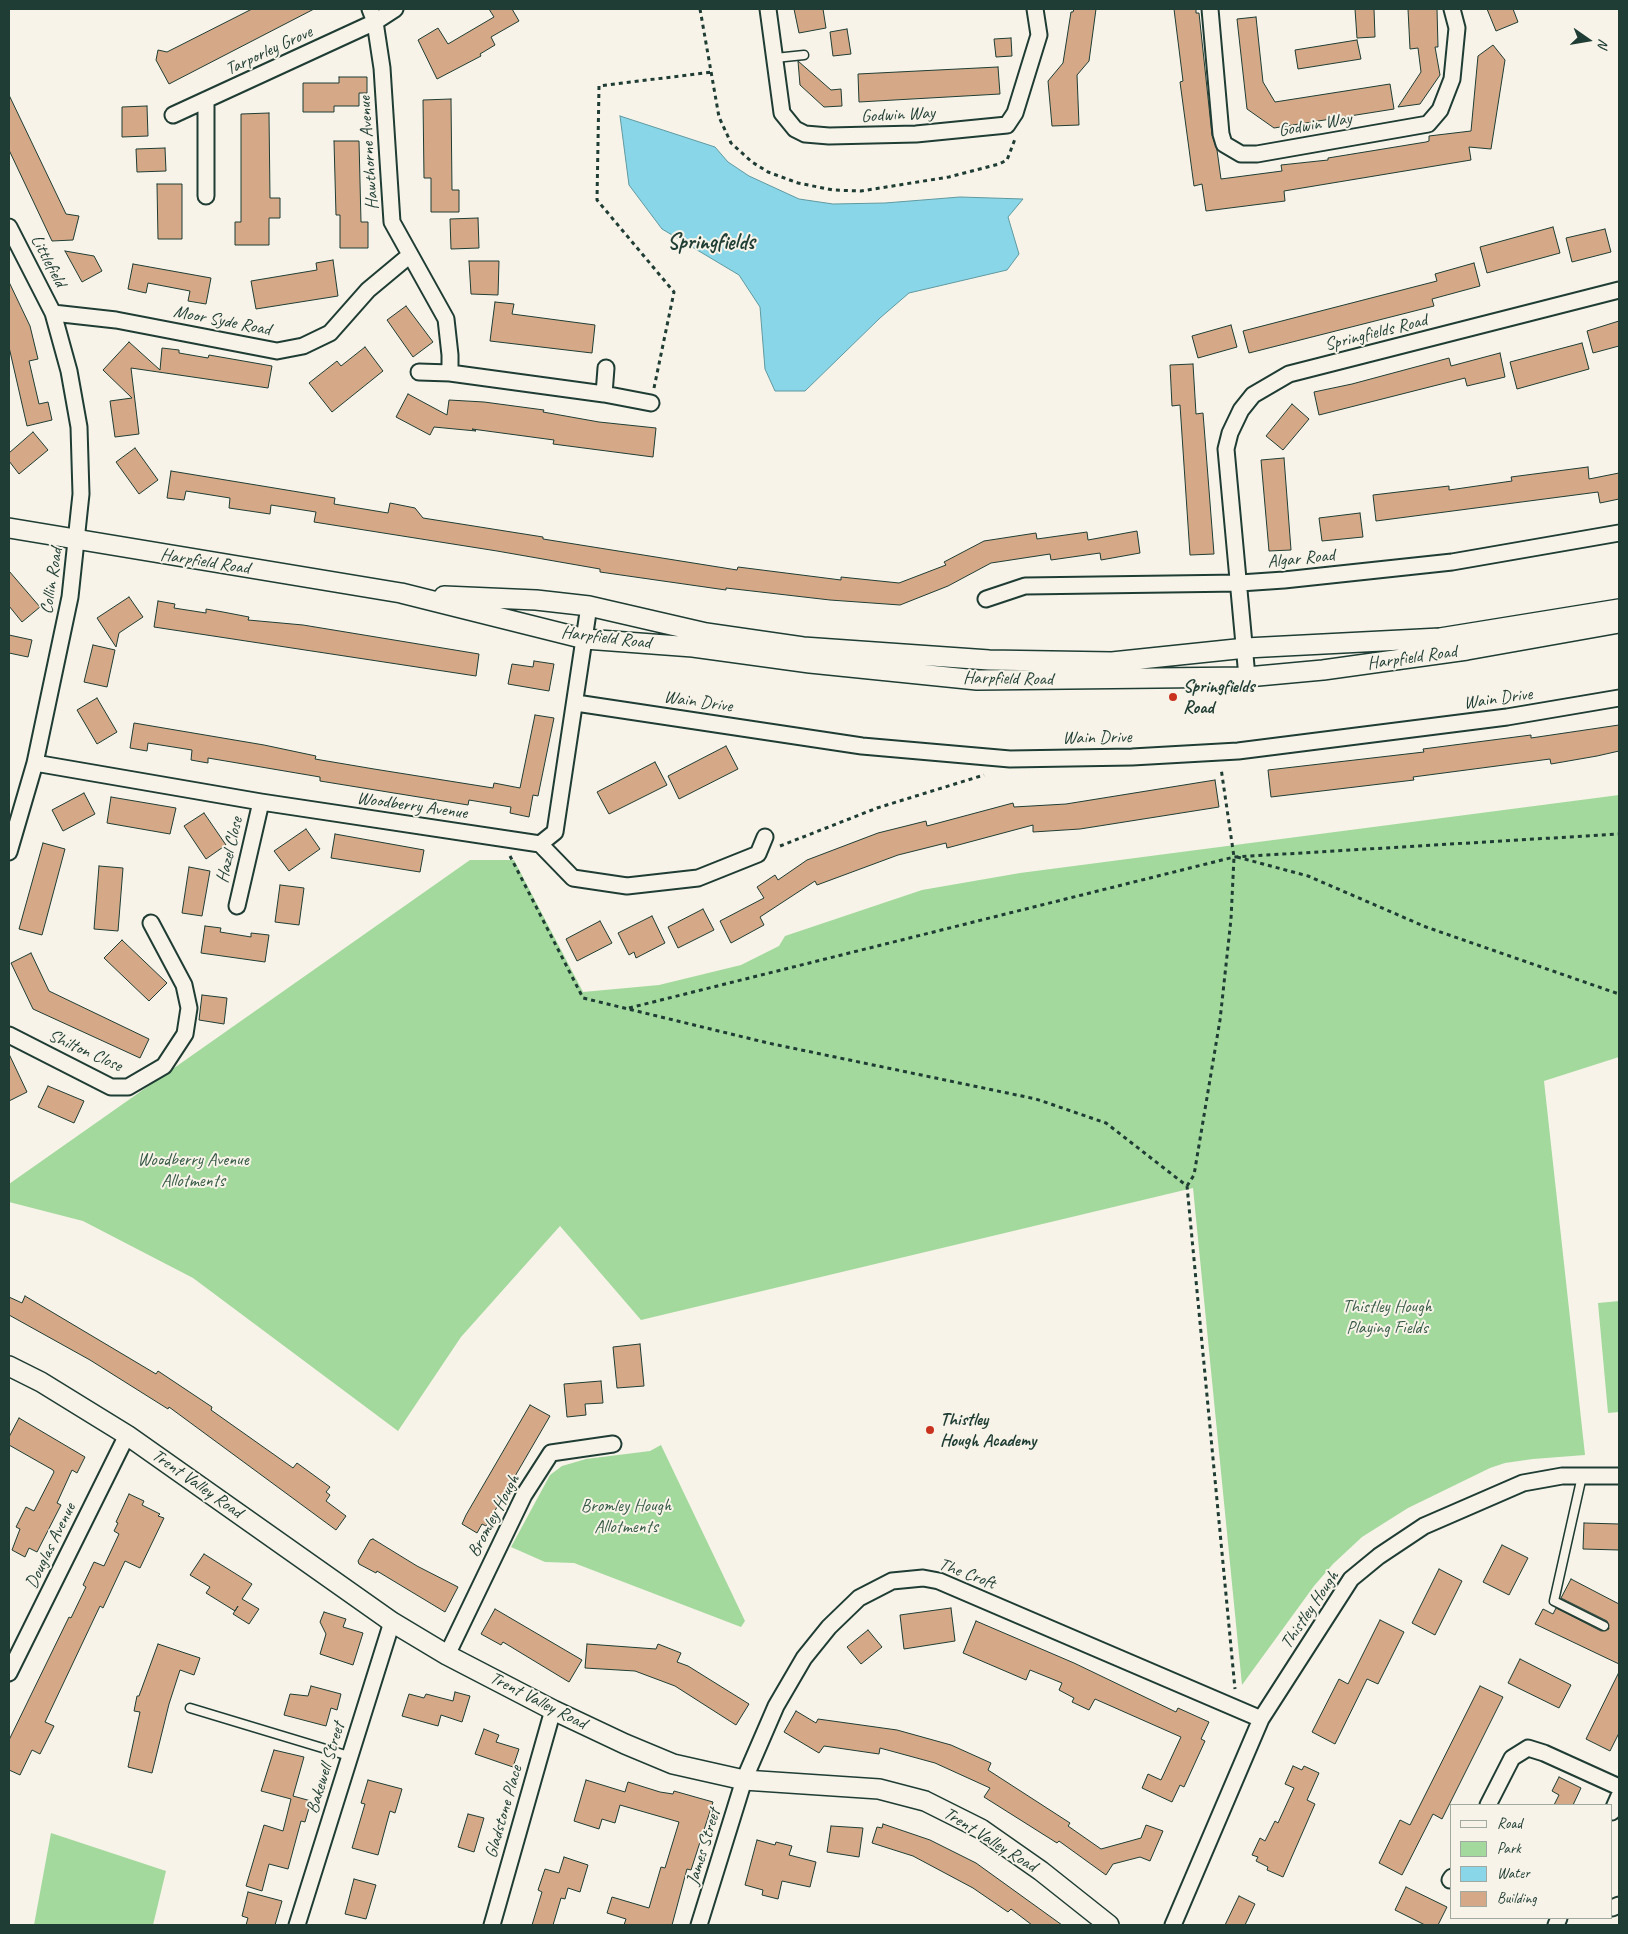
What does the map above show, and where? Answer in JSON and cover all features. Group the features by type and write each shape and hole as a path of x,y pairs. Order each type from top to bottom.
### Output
{"street":[{"name":"Tarporley Grove","path":"173,115 372,16 395,9"},
{"name":"Godwin Way","path":"768,9 782,113 788,123 805,134 829,136 916,134 1007,125 1015,113 1039,35 1035,9"},
{"name":"Godwin Way","path":"1210,9 1221,134 1224,144 1240,154 1257,154 1428,124 1440,110 1452,80 1457,28 1452,9"},
{"name":"Hawthorne Avenue","path":"372,16 382,68 392,222 446,319 450,373"},
{"path":"206,100 206,196"},
{"name":"Littlefield","path":"9,227 53,313"},
{"name":"Moor Syde Road","path":"53,313 116,320 277,351 303,346 330,333 368,290 410,255"},
{"name":"Springfields Road","path":"1247,676 1240,583 1226,449 1230,433 1241,410 1253,395 1288,374 1619,290"},
{"name":"Collin Road","path":"9,852 35,762 70,597 78,540 81,494 79,428 69,370 53,313"},
{"path":"604,394 606,368"},
{"path":"419,372 450,373 604,394 651,403"},
{"name":"Harpfield Road","path":"9,528 401,593 585,639 693,647 810,663 977,680 1247,676 1323,670 1457,652 1619,623"},
{"name":"Algar Road","path":"986,600 1025,586 1240,583 1452,562 1619,533"},
{"name":"Harpfield Road","path":"401,593 536,600 589,606 706,633 802,647 989,660 1112,662 1246,648 1440,638 1619,609"},
{"path":"589,606 576,703 555,832 540,844 573,878 627,886 698,878 758,854 765,837"},
{"name":"Wain Drive","path":"576,703 862,746 1010,758 1132,757 1219,752 1507,717 1619,698"},
{"name":"Woodberry Avenue","path":"35,762 261,802 540,844"},
{"name":"Hazel Close","path":"237,906 261,802"},
{"name":"Shilton Close","path":"9,1035 111,1087 128,1087 164,1066 185,1034 189,1008 184,985 151,923"},
{"name":"Trent Valley Road","path":"9,1366 41,1382 127,1435 392,1622 447,1655 553,1710 672,1764 744,1780 879,1789 924,1801 980,1829 1041,1871 1109,1925"},
{"name":"Douglas Avenue","path":"9,1673 127,1435"},
{"name":"Bromley Hough","path":"447,1655 524,1495 551,1453 613,1444"},
{"name":"Thistley Hough","path":"1173,1925 1261,1719 1351,1579 1379,1556 1424,1526 1523,1483 1562,1476 1619,1476"},
{"name":"The Croft","path":"744,1780 776,1706 804,1658 829,1627 859,1598 892,1581 924,1578 939,1581 1238,1707 1261,1719"},
{"name":"Bakewell Street","path":"296,1925 392,1622"},
{"name":"Gladstone Place","path":"492,1925 553,1710"},
{"path":"1489,1804 1512,1758 1528,1748 1544,1752 1619,1787"},
{"name":"James Street","path":"699,1925 744,1780"},
{"path":"1613,1810 1619,1796"}],"lane":[{"path":"775,58 804,54"},
{"path":"1582,1476 1554,1602 1604,1626"},
{"path":"190,1708 349,1756"}],"path":[{"path":"651,403 674,292 597,200 599,86 712,72"},
{"path":"1219,752 1234,857 1231,918 1220,1020 1194,1174 1187,1186 1238,1707"},
{"path":"758,854 877,808 985,774"},
{"path":"628,1009 1234,857 1619,834"},
{"path":"501,838 583,998 768,1043 1036,1099 1106,1123 1187,1186"},
{"path":"1234,857 1308,876 1426,927 1619,994"}],"green space":[{"path":"1619,795 1619,1057 1544,1081 1585,1455 1533,1459 1505,1463 1490,1468 1408,1508 1362,1537 1333,1564 1314,1586 1242,1685 1193,1188 641,1320 560,1226 461,1337 398,1431 193,1278 83,1221 9,1202 9,1184 470,860 514,860 583,992 659,985 741,965 779,946 785,936 922,890 1020,873"},
{"path":"1619,1301 1619,1412 1608,1413 1598,1303"},
{"name":"Bromley Hough Allotments","path":"661,1445 745,1621 741,1627 574,1563 545,1562 511,1547 550,1475 562,1466 586,1459 650,1451"},
{"path":"51,1833 166,1871 153,1925 34,1925"}],"water":[{"path":"620,116 715,147 728,162 749,176 799,199 833,204 885,203 960,197 1023,199 1008,217 1019,254 1007,270 909,293 880,318 805,391 775,391 765,369 760,307 739,275 662,229 629,185"}],"building":[{"path":"252,9 314,9 169,84 156,60 158,50 167,52"},
{"path":"489,9 512,9 519,21 491,37 495,45 480,54 481,56 437,79 418,40 438,28 448,44 494,17"},
{"path":"794,9 823,9 826,28 799,33"},
{"path":"1074,9 1096,9 1089,61 1077,75 1079,125 1052,126 1048,81 1063,63 1071,12"},
{"path":"1174,9 1196,9 1196,13 1199,13 1212,135 1217,150 1221,179 1282,171 1281,165 1328,160 1328,158 1426,142 1429,141 1429,136 1471,131 1478,56 1493,45 1505,60 1491,149 1469,147 1471,160 1284,191 1285,201 1206,211 1202,184 1194,186 1180,82 1183,81"},
{"path":"1355,9 1374,9 1375,37 1357,38"},
{"path":"1408,9 1437,9 1438,47 1435,47 1440,75 1420,104 1398,107 1421,72 1418,48 1410,49"},
{"path":"1487,9 1513,9 1518,22 1496,31"},
{"path":"1256,17 1263,82 1275,102 1390,84 1394,109 1274,128 1247,109 1237,19"},
{"path":"847,29 851,54 833,56 830,32"},
{"path":"1011,38 1012,56 996,57 994,39"},
{"path":"1357,40 1361,59 1298,69 1295,50"},
{"path":"798,61 831,90 841,89 842,106 824,107 800,85"},
{"path":"998,67 1000,94 859,102 858,74"},
{"path":"339,77 367,77 367,93 359,93 359,106 334,106 334,112 303,112 303,83 339,83"},
{"path":"9,95 66,214 79,216 73,240 52,241 9,150"},
{"path":"451,99 452,190 459,190 459,212 431,212 431,178 424,178 423,100"},
{"path":"147,106 148,136 122,137 122,107"},
{"path":"269,113 270,198 280,198 280,218 269,218 269,245 235,245 235,222 241,222 241,114"},
{"path":"334,141 359,141 361,222 368,222 368,248 340,248 340,215 336,215"},
{"path":"165,148 166,171 137,172 136,149"},
{"path":"157,184 182,184 182,239 158,239"},
{"path":"478,218 479,248 451,249 450,219"},
{"path":"1553,227 1560,253 1487,273 1480,247"},
{"path":"1605,229 1611,252 1572,262 1566,238"},
{"path":"65,251 94,256 102,271 82,282"},
{"path":"333,260 338,296 256,309 251,281 317,270 316,263"},
{"path":"469,261 499,261 498,295 471,294"},
{"path":"1474,263 1480,286 1432,299 1434,306 1249,353 1243,331 1437,281 1435,274"},
{"path":"133,264 211,278 206,304 188,301 190,291 148,283 146,293 128,289"},
{"path":"9,282 30,326 38,359 29,361 39,404 48,402 52,420 27,426 9,347"},
{"path":"495,302 514,304 512,314 595,325 592,353 490,341"},
{"path":"406,306 433,342 413,357 387,320"},
{"path":"1619,321 1619,346 1593,353 1587,331"},
{"path":"1231,325 1237,347 1198,358 1192,336"},
{"path":"129,342 160,370 162,348 179,350 179,353 208,358 209,355 272,366 268,388 131,368 139,434 115,437 110,401 132,398 103,370"},
{"path":"1582,343 1589,369 1517,389 1510,362"},
{"path":"365,347 383,371 332,412 309,383 337,361 341,366"},
{"path":"1500,353 1505,377 1467,386 1465,378 1319,415 1314,392 1352,384 1449,358 1451,366"},
{"path":"1193,364 1196,414 1203,413 1214,554 1190,555 1180,405 1172,406 1170,365"},
{"path":"408,394 447,415 449,400 484,402 544,410 543,412 599,422 656,428 653,457 553,444 554,440 472,429 476,431 434,427 430,435 396,417"},
{"path":"1292,404 1309,419 1283,450 1266,436"},
{"path":"33,432 48,450 19,474 9,461 9,453"},
{"path":"135,448 158,480 139,494 116,462"},
{"path":"1284,458 1291,550 1269,551 1261,460"},
{"path":"1588,467 1589,479 1619,473 1619,499 1600,503 1598,492 1376,521 1373,495 1449,486 1449,490 1512,481 1511,477"},
{"path":"171,471 335,498 334,504 388,513 390,503 415,508 423,518 543,537 543,539 737,570 738,567 841,580 841,577 899,583 946,565 944,562 984,541 1036,533 1037,539 1087,532 1088,540 1137,531 1140,553 1101,560 1100,553 1051,560 1050,554 991,563 948,586 900,605 830,600 726,588 726,590 600,572 600,569 314,522 316,512 271,505 270,514 229,508 230,498 186,491 184,500 167,498"},
{"path":"1360,513 1363,537 1322,541 1319,518"},
{"path":"9,571 40,607 22,622 9,606"},
{"path":"129,597 143,617 119,633 116,647 97,618"},
{"path":"158,601 175,604 174,608 206,613 206,609 249,617 248,620 303,625 479,654 476,676 154,627"},
{"path":"9,635 32,640 28,657 9,653"},
{"path":"93,645 115,650 107,687 84,682"},
{"path":"534,661 554,664 549,691 508,684 512,664 533,667"},
{"path":"97,698 117,732 97,744 77,710"},
{"path":"535,715 554,718 538,796 533,795 529,817 510,813 511,807 469,800 468,805 320,781 320,777 208,758 208,763 191,760 192,750 148,743 147,751 130,748 134,723 264,745 316,756 315,759 374,769 493,788 494,783 520,788"},
{"path":"1619,725 1619,751 1597,756 1551,764 1550,759 1413,777 1414,780 1271,797 1268,770 1424,752 1423,749 1531,735 1531,738"},
{"path":"726,746 738,769 679,799 668,776"},
{"path":"655,762 667,785 609,814 597,792"},
{"path":"1215,780 1219,807 1080,829 1033,832 1033,825 947,848 946,843 898,855 817,885 815,881 760,917 764,925 731,943 720,921 764,898 757,887 775,875 778,880 807,860 878,833 926,821 927,826 1013,803 1014,807 1066,804"},
{"path":"84,793 95,814 63,831 52,810"},
{"path":"111,797 176,808 170,834 107,823"},
{"path":"204,813 226,845 206,859 184,826"},
{"path":"306,829 320,849 289,871 274,851"},
{"path":"335,834 424,850 420,872 331,858"},
{"path":"43,843 65,849 42,935 19,929"},
{"path":"99,866 123,868 118,931 94,929"},
{"path":"189,867 210,871 202,916 182,913"},
{"path":"280,885 304,888 299,925 275,922"},
{"path":"703,909 714,930 678,948 668,927"},
{"path":"652,916 665,943 636,958 634,952 629,955 618,933"},
{"path":"600,921 612,943 577,961 566,939"},
{"path":"205,926 221,928 220,932 251,937 251,933 269,935 265,962 201,953"},
{"path":"122,940 167,983 149,1001 104,958"},
{"path":"31,953 49,991 149,1039 140,1058 33,1009 11,963"},
{"path":"202,995 227,998 224,1024 199,1020"},
{"path":"9,1054 27,1092 9,1101"},
{"path":"48,1086 84,1101 74,1123 38,1107"},
{"path":"25,1296 156,1374 158,1371 212,1407 211,1410 293,1468 297,1463 330,1487 326,1492 330,1495 326,1501 346,1516 336,1530 169,1407 168,1409 90,1360 9,1315 9,1297 22,1303"},
{"path":"640,1344 644,1386 617,1388 613,1347"},
{"path":"601,1381 603,1403 585,1404 586,1415 567,1417 564,1384"},
{"path":"530,1405 550,1416 486,1526 482,1524 477,1533 462,1524"},
{"path":"19,1418 85,1457 77,1473 72,1470 57,1503 61,1505 37,1552 29,1548 25,1557 12,1550 20,1529 16,1527 26,1507 34,1511 54,1472 9,1445 9,1437"},
{"path":"129,1494 144,1501 142,1505 164,1518 140,1568 125,1561 103,1608 100,1606 45,1722 54,1726 40,1754 32,1750 20,1775 9,1770 9,1740 69,1617 71,1618 86,1587 83,1585 94,1562 104,1566 119,1534 114,1531 118,1523 116,1522"},
{"path":"1584,1523 1619,1524 1619,1550 1583,1549"},
{"path":"373,1539 417,1566 458,1587 445,1612 377,1571 376,1573 359,1564 358,1561 370,1540"},
{"path":"1502,1545 1528,1558 1509,1595 1483,1582"},
{"path":"204,1554 252,1584 242,1599 259,1609 249,1624 233,1614 235,1611 206,1593 210,1587 190,1575"},
{"path":"1439,1569 1462,1581 1435,1635 1412,1623"},
{"path":"1571,1579 1619,1604 1619,1664 1535,1624 1543,1609 1553,1614 1556,1608 1601,1631 1609,1629 1607,1621 1561,1598"},
{"path":"951,1608 955,1641 904,1649 900,1615"},
{"path":"495,1609 582,1660 569,1682 503,1642 501,1645 481,1634"},
{"path":"324,1612 346,1619 343,1627 363,1633 353,1665 320,1654 326,1634 320,1622"},
{"path":"1380,1620 1404,1632 1378,1684 1367,1679 1335,1744 1312,1732 1339,1679 1348,1684"},
{"path":"976,1621 1074,1663 1176,1712 1178,1708 1209,1722 1201,1739 1205,1741 1184,1787 1180,1785 1172,1802 1142,1788 1148,1774 1161,1780 1181,1737 1095,1699 1089,1710 1072,1702 1074,1698 1059,1690 1062,1683 1030,1670 1026,1680 963,1653"},
{"path":"868,1630 882,1647 861,1664 847,1647"},
{"path":"158,1644 200,1658 194,1675 180,1670 169,1704 152,1773 128,1767 140,1712 134,1711 137,1696 139,1696"},
{"path":"587,1644 656,1649 658,1644 681,1653 677,1662 688,1666 749,1704 736,1725 675,1686 635,1671 585,1668"},
{"path":"1520,1659 1571,1685 1559,1708 1508,1683"},
{"path":"1619,1672 1619,1733 1610,1751 1586,1739"},
{"path":"311,1686 341,1694 337,1710 331,1708 326,1726 284,1715 290,1694 308,1696"},
{"path":"1480,1686 1503,1697 1442,1819 1433,1814 1402,1875 1379,1863 1400,1820 1410,1825"},
{"path":"455,1692 470,1696 462,1722 441,1715 438,1726 402,1716 409,1694 424,1698 426,1694 453,1701"},
{"path":"796,1711 816,1723 818,1719 897,1730 951,1745 991,1763 988,1770 1070,1823 1068,1826 1101,1849 1141,1838 1146,1825 1163,1831 1150,1861 1140,1857 1113,1864 1106,1875 1059,1841 1057,1843 984,1797 990,1788 935,1763 880,1748 879,1754 824,1746 819,1753 784,1732"},
{"path":"484,1729 499,1735 496,1742 519,1749 513,1767 475,1754"},
{"path":"274,1750 304,1757 293,1796 311,1801 305,1822 301,1821 288,1869 269,1864 262,1891 246,1886 264,1825 283,1831 291,1799 261,1791"},
{"path":"1293,1766 1302,1770 1304,1766 1319,1773 1307,1800 1315,1804 1283,1877 1267,1870 1268,1867 1256,1861 1258,1857 1252,1855 1260,1838 1265,1841 1275,1821 1278,1823 1294,1788 1285,1784"},
{"path":"1559,1777 1581,1788 1573,1804 1554,1804 1559,1795 1552,1791"},
{"path":"368,1780 402,1789 395,1813 390,1811 378,1855 352,1848 365,1804 361,1803"},
{"path":"586,1780 625,1792 628,1782 660,1792 673,1794 674,1791 713,1802 691,1870 687,1869 672,1925 624,1925 626,1919 607,1913 612,1897 649,1908 661,1867 665,1868 679,1822 620,1805 615,1823 602,1819 599,1829 574,1821"},
{"path":"468,1814 484,1818 474,1852 458,1847"},
{"path":"883,1824 930,1840 976,1863 1062,1925 1032,1925 1011,1909 1008,1912 973,1888 913,1856 872,1843 877,1827 882,1828"},
{"path":"831,1826 863,1828 859,1857 827,1852"},
{"path":"757,1840 775,1845 776,1842 792,1846 789,1855 816,1862 810,1887 782,1881 778,1899 762,1895 763,1890 745,1885"},
{"path":"564,1857 588,1865 580,1892 568,1888 565,1899 561,1898 553,1925 532,1925 542,1892 538,1890 545,1869 559,1873"},
{"path":"354,1879 376,1885 366,1919 345,1914"},
{"path":"1406,1887 1447,1907 1438,1925 1425,1925 1395,1910"},
{"path":"248,1892 282,1901 275,1925 246,1925 248,1918 242,1916"},
{"path":"1239,1896 1255,1904 1245,1925 1225,1925"}],"place":[{"name":"Springfields Road","path":"1173,697"},
{"name":"Thistley Hough Academy","path":"930,1430"}],"district":[{"name":"Springfields","path":"711,243"}],"park label":[{"name":"Woodberry Avenue Allotments","path":"193,1170"},
{"name":"Thistley Hough Playing Fields","path":"1387,1317"}]}
